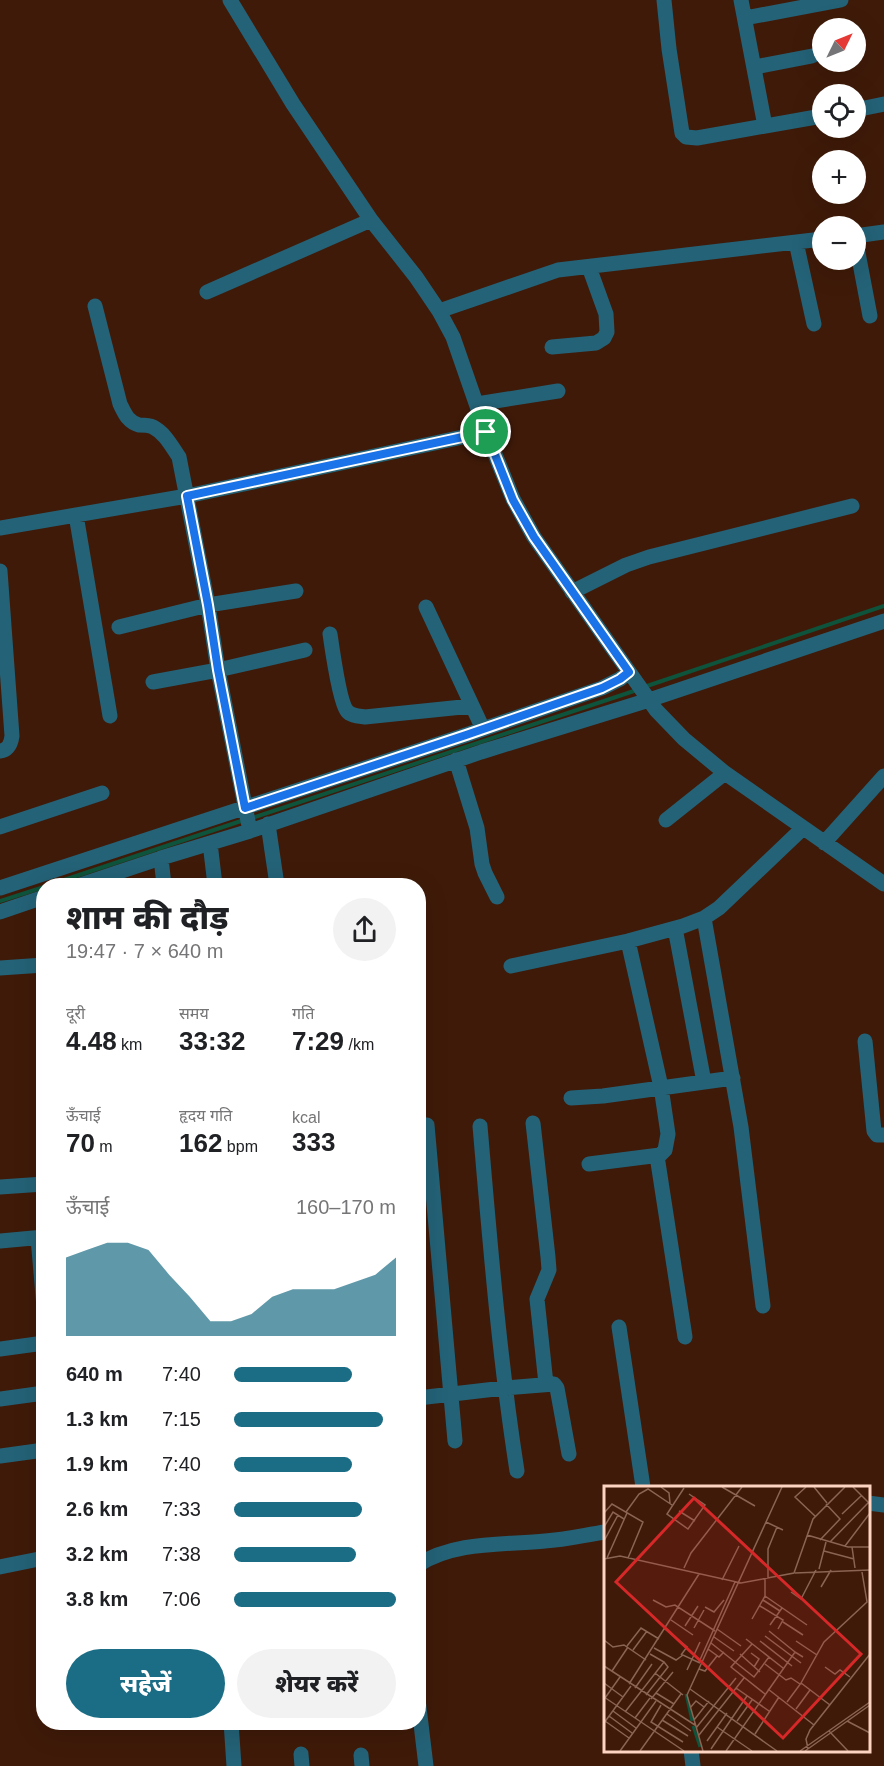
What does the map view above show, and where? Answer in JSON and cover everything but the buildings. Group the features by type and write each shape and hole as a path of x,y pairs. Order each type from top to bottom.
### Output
{"street":[{"path":"230,0 292,104 371,220 416,277 439,311 453,337 486,432 513,500 534,537 630,675 656,710 684,739 725,773 884,884"},
{"path":"664,0 682,133 686,137 697,138 812,118"},
{"path":"741,0 765,126"},
{"path":"745,18 841,0"},
{"path":"755,67 812,56"},
{"path":"866,108 884,104"},
{"path":"207,292 371,220"},
{"path":"866,234 884,232"},
{"path":"439,311 558,270 812,240"},
{"path":"796,242 814,324"},
{"path":"552,347 596,343 604,338 607,332 606,314 589,267"},
{"path":"861,270 870,316"},
{"path":"95,306 125,416 131,422 153,427 166,438 178,457 247,819"},
{"path":"477,404 558,391"},
{"path":"0,528 187,496 486,432"},
{"path":"572,592 626,565 649,557 852,507"},
{"path":"76,515 110,716"},
{"path":"0,571 12,736 11,743 0,751"},
{"path":"119,627 208,605 296,591"},
{"path":"426,607 483,729"},
{"path":"113,878 161,858 210,843 247,819 268,824 646,696 884,621"},
{"path":"330,634 342,696 349,713 365,717 472,706"},
{"path":"153,682 305,650"},
{"path":"0,888 247,819 483,729 602,688 630,675"},
{"path":"456,760 477,828 482,864 497,897"},
{"path":"666,820 725,773"},
{"path":"824,843 884,776"},
{"path":"0,827 102,793"},
{"path":"268,824 276,878"},
{"path":"511,966 628,940 704,918 719,908 803,828"},
{"path":"210,843 214,878"},
{"path":"161,858 163,878"},
{"path":"0,912 36,900"},
{"path":"704,918 733,1078 763,1306"},
{"path":"675,928 704,1082"},
{"path":"589,1164 660,1155 668,1143 661,1087 628,940"},
{"path":"0,968 36,966"},
{"path":"864,1041 874,1131 877,1135 884,1135"},
{"path":"571,1098 603,1096 733,1078"},
{"path":"533,1123 549,1270 537,1299 546,1384"},
{"path":"427,1125 455,1441"},
{"path":"480,1125 504,1388 517,1471"},
{"path":"657,1155 685,1337"},
{"path":"0,1188 36,1185"},
{"path":"0,1240 36,1238"},
{"path":"619,1327 643,1486"},
{"path":"0,1349 36,1344"},
{"path":"426,1397 554,1384 557,1388 568,1454"},
{"path":"0,1399 36,1394"},
{"path":"0,1456 36,1450"},
{"path":"869,1503 884,1505"},
{"path":"426,1560 476,1546 557,1540 604,1532"},
{"path":"0,1567 36,1560"},
{"path":"232,1730 234,1766"},
{"path":"422,1730 426,1766"},
{"path":"691,1751 693,1766"}],"waterway":[{"path":"644,687 884,606"},
{"path":"252,818 637,690"},
{"path":"70,878 244,820"},
{"path":"0,901 36,890"}],"route":[{"path":"486,432 513,500 534,537 629,672 602,688 245,808 187,496 486,432"}]}
